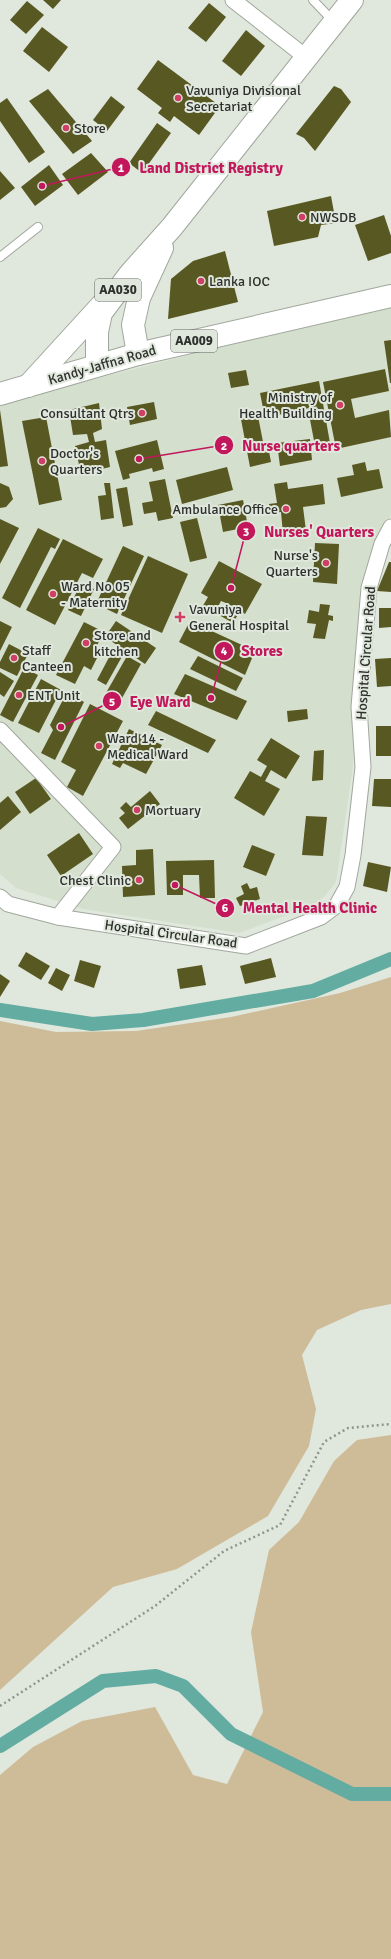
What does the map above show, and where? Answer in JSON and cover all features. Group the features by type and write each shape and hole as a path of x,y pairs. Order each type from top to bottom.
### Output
{"highway":[{"name":"AA030","path":"97,365 97,332 101,313 130,274 172,227 352,0"},
{"name":"AA030","path":"138,354 133,325 139,298 172,227"},
{"path":"27,386 130,274"},
{"name":"Kandy-Jaffna Road","path":"0,394 138,354 391,296"}],"street":[{"path":"233,0 307,58"},
{"name":"Hospital Circular Road","path":"0,896 8,904 58,917 246,946 321,917 337,905 347,887 353,855 363,767 359,707 369,588 382,544 391,527"},
{"path":"0,730 113,847 58,917"}],"lane":[{"path":"313,0 334,23"},
{"path":"0,257 38,227"}],"path":[{"path":"0,1706 155,1606 224,1551 280,1525 324,1442 348,1428 391,1424"}],"shaded area":[{"name":"Vavuniya General Hospital","path":"391,304 391,515 375,542 365,573 355,661 353,766 336,882 325,896 311,906 239,933 83,909 16,888 0,874 0,403"},
{"path":"391,977 391,1304 361,1310 317,1330 302,1355 316,1409 309,1446 268,1516 177,1569 113,1587 0,1690 0,1021 56,1032 136,1031 231,1017 340,993"},
{"path":"391,1435 391,1959 0,1959 0,1775 33,1747 82,1721 155,1707 193,1775 227,1784 263,1712 251,1632 269,1550 299,1522 334,1461 357,1440"}],"building":[{"path":"43,0 61,0 53,9"},
{"path":"27,1 44,15 26,34 10,20"},
{"path":"209,3 226,17 206,42 188,28"},
{"path":"42,27 68,47 49,72 23,51"},
{"path":"246,30 265,46 241,76 222,61"},
{"name":"Vavuniya Divisional Secretariat","path":"158,60 220,106 199,135 174,116 170,122 158,113 162,108 137,89"},
{"path":"334,86 341,89 351,102 315,151 304,138 296,134"},
{"name":"Store","path":"48,89 92,141 73,154 29,101"},
{"path":"111,96 125,107 107,131 93,120"},
{"path":"7,98 45,152 29,163 0,121 0,103"},
{"path":"157,123 171,133 142,173 129,163"},
{"path":"91,153 108,172 78,195 62,174"},
{"path":"49,165 63,185 35,206 21,187"},
{"path":"0,171 15,188 0,200"},
{"name":"NWSDB","path":"331,196 336,223 321,225 318,237 274,246 267,211"},
{"path":"384,215 391,236 391,253 368,261 355,225"},
{"path":"225,251 238,302 168,319 171,279 193,261"},
{"path":"391,340 391,383 390,383 384,341"},
{"name":"Ministry of Health Building","path":"385,369 389,391 351,399 355,418 389,410 391,437 336,449 323,382"},
{"path":"246,370 249,385 231,388 228,373"},
{"name":"Ministry of Health Building","path":"319,381 330,443 315,446 308,409 318,406 265,418 260,393"},
{"name":"Consultant Qtrs","path":"154,402 157,419 130,425 127,407"},
{"name":"Doctor's Quarters","path":"99,403 102,429 93,433 95,442 106,440 110,467 81,474 75,446 89,442 87,434 73,435 69,410"},
{"path":"0,410 8,466 0,467"},
{"path":"257,411 264,447 268,446 271,462 250,467 240,414"},
{"name":"Doctor's Quarters","path":"46,417 62,500 39,505 22,421"},
{"name":"Ministry of Health Building","path":"310,439 312,460 280,466 277,443"},
{"path":"157,440 164,469 153,472 152,468 129,474 130,478 123,480 115,451"},
{"path":"365,462 367,471 379,469 383,488 341,497 337,478 354,475 352,465"},
{"path":"227,467 233,490 182,504 176,480"},
{"path":"165,479 173,518 158,521 156,512 144,514 142,503 153,501 149,482"},
{"name":"Ambulance Office","path":"287,482 288,489 323,484 325,504 303,507 306,531 283,534 281,512 270,513 269,504 277,503 274,484"},
{"path":"0,483 9,487 13,499 6,507 0,508"},
{"path":"104,483 110,483 114,518 101,520 98,496 106,495"},
{"path":"127,487 133,525 123,527 116,489"},
{"path":"243,500 248,527 223,532 218,505"},
{"path":"197,518 207,558 190,562 180,522"},
{"path":"0,519 19,528 0,564"},
{"path":"38,528 60,539 55,549 51,547 20,608 2,598"},
{"name":"Ward No 05 - Maternity","path":"63,539 103,559 93,578 82,573 55,625 26,610"},
{"name":"Nurse's Quarters","path":"315,543 339,544 337,584 313,582"},
{"path":"123,546 144,556 117,614 96,604"},
{"path":"148,556 188,574 162,633 121,615"},
{"path":"219,561 262,584 245,614 240,611 233,623 219,615 226,603 221,601 213,616 201,609 208,597 201,593"},
{"path":"389,562 391,562 391,592 377,591"},
{"path":"81,583 94,589 81,616 68,610"},
{"path":"320,604 330,605 328,615 333,616 333,621 329,620 325,639 313,638 316,624 307,623 309,610 319,612"},
{"path":"379,608 391,608 391,627 379,628"},
{"path":"0,621 12,627 0,651"},
{"path":"116,621 156,648 145,664 105,637"},
{"path":"190,621 255,651 245,675 179,642"},
{"name":"Store and kitchen","path":"84,622 104,632 93,653 98,656 91,670 84,666 75,684 56,675"},
{"name":"Staff Canteen","path":"9,644 28,654 17,676 0,668 0,662"},
{"path":"114,648 124,653 106,685 97,680"},
{"path":"127,656 141,664 117,707 102,700"},
{"path":"198,656 243,678 236,691 190,669"},
{"path":"391,658 391,686 377,687 375,659"},
{"name":"ENT Unit","path":"24,668 38,675 13,722 0,715"},
{"path":"0,672 14,681 4,697 0,694"},
{"path":"185,674 247,701 237,720 174,694"},
{"path":"41,679 61,690 39,733 18,723"},
{"path":"67,692 84,702 55,760 41,753 53,730 50,725"},
{"path":"90,704 123,721 83,796 67,787 76,770 61,762"},
{"path":"307,709 308,719 288,722 287,711"},
{"path":"156,711 216,740 208,753 148,725"},
{"path":"376,726 391,726 391,756 376,756"},
{"path":"129,729 162,745 146,774 123,763 120,768 112,764"},
{"path":"271,738 300,756 286,779 271,770 265,781 280,789 264,816 234,798 250,771 261,777 267,766 257,760"},
{"path":"324,750 323,780 312,781 314,751"},
{"path":"36,778 51,799 30,814 15,792"},
{"path":"374,779 391,779 391,807 372,806"},
{"name":"Mortuary","path":"150,791 160,804 128,829 119,818 125,813 120,808 126,802 131,807"},
{"path":"8,796 21,812 0,830 0,803"},
{"path":"306,816 327,817 323,856 302,855"},
{"path":"79,833 93,854 61,876 47,855"},
{"path":"252,845 275,854 266,876 243,867"},
{"name":"Chest Clinic","path":"153,849 155,895 123,897 122,866 136,865 136,850"},
{"path":"214,860 215,898 200,898 199,875 183,875 183,895 167,895 166,861"},
{"path":"368,862 391,867 387,892 363,886"},
{"path":"247,883 250,889 257,887 260,899 240,906 236,898 244,894 241,886"},
{"path":"26,952 50,966 41,980 18,966"},
{"path":"271,958 276,977 245,984 240,966"},
{"path":"80,960 101,966 94,988 74,981"},
{"path":"202,965 206,985 180,989 177,969"},
{"path":"56,968 70,975 62,991 48,983"},
{"path":"0,974 10,981 0,997"}],"waterway":[{"path":"0,1010 92,1024 143,1020 313,991 391,959"},
{"path":"0,1746 103,1681 156,1676 183,1686 231,1734 352,1794 391,1794"}],"place":[{"name":"Vavuniya Divisional Secretariat","path":"178,98"},
{"name":"Store","path":"66,128"},
{"name":"Land District Registry","path":"42,186"},
{"name":"NWSDB","path":"302,217"},
{"name":"Lanka IOC","path":"201,281"},
{"name":"Ministry of Health Building","path":"340,405"},
{"name":"Consultant Qtrs","path":"142,413"},
{"name":"Nurse quarters","path":"139,459"},
{"name":"Doctor's Quarters","path":"42,461"},
{"name":"Ambulance Office","path":"286,509"},
{"name":"Nurse's Quarters","path":"326,563"},
{"name":"Nurses' Quarters","path":"231,588"},
{"name":"Ward No 05 - Maternity","path":"53,594"},
{"name":"Vavuniya General Hospital","path":"180,617"},
{"name":"Store and kitchen","path":"86,643"},
{"name":"Staff Canteen","path":"14,658"},
{"name":"ENT Unit","path":"19,695"},
{"name":"Stores","path":"211,698"},
{"name":"Eye Ward","path":"61,727"},
{"name":"Ward 14 - Medical Ward","path":"99,746"},
{"name":"Mortuary","path":"137,810"},
{"name":"Chest Clinic","path":"139,880"},
{"name":"Mental Health Clinic","path":"175,885"}]}
